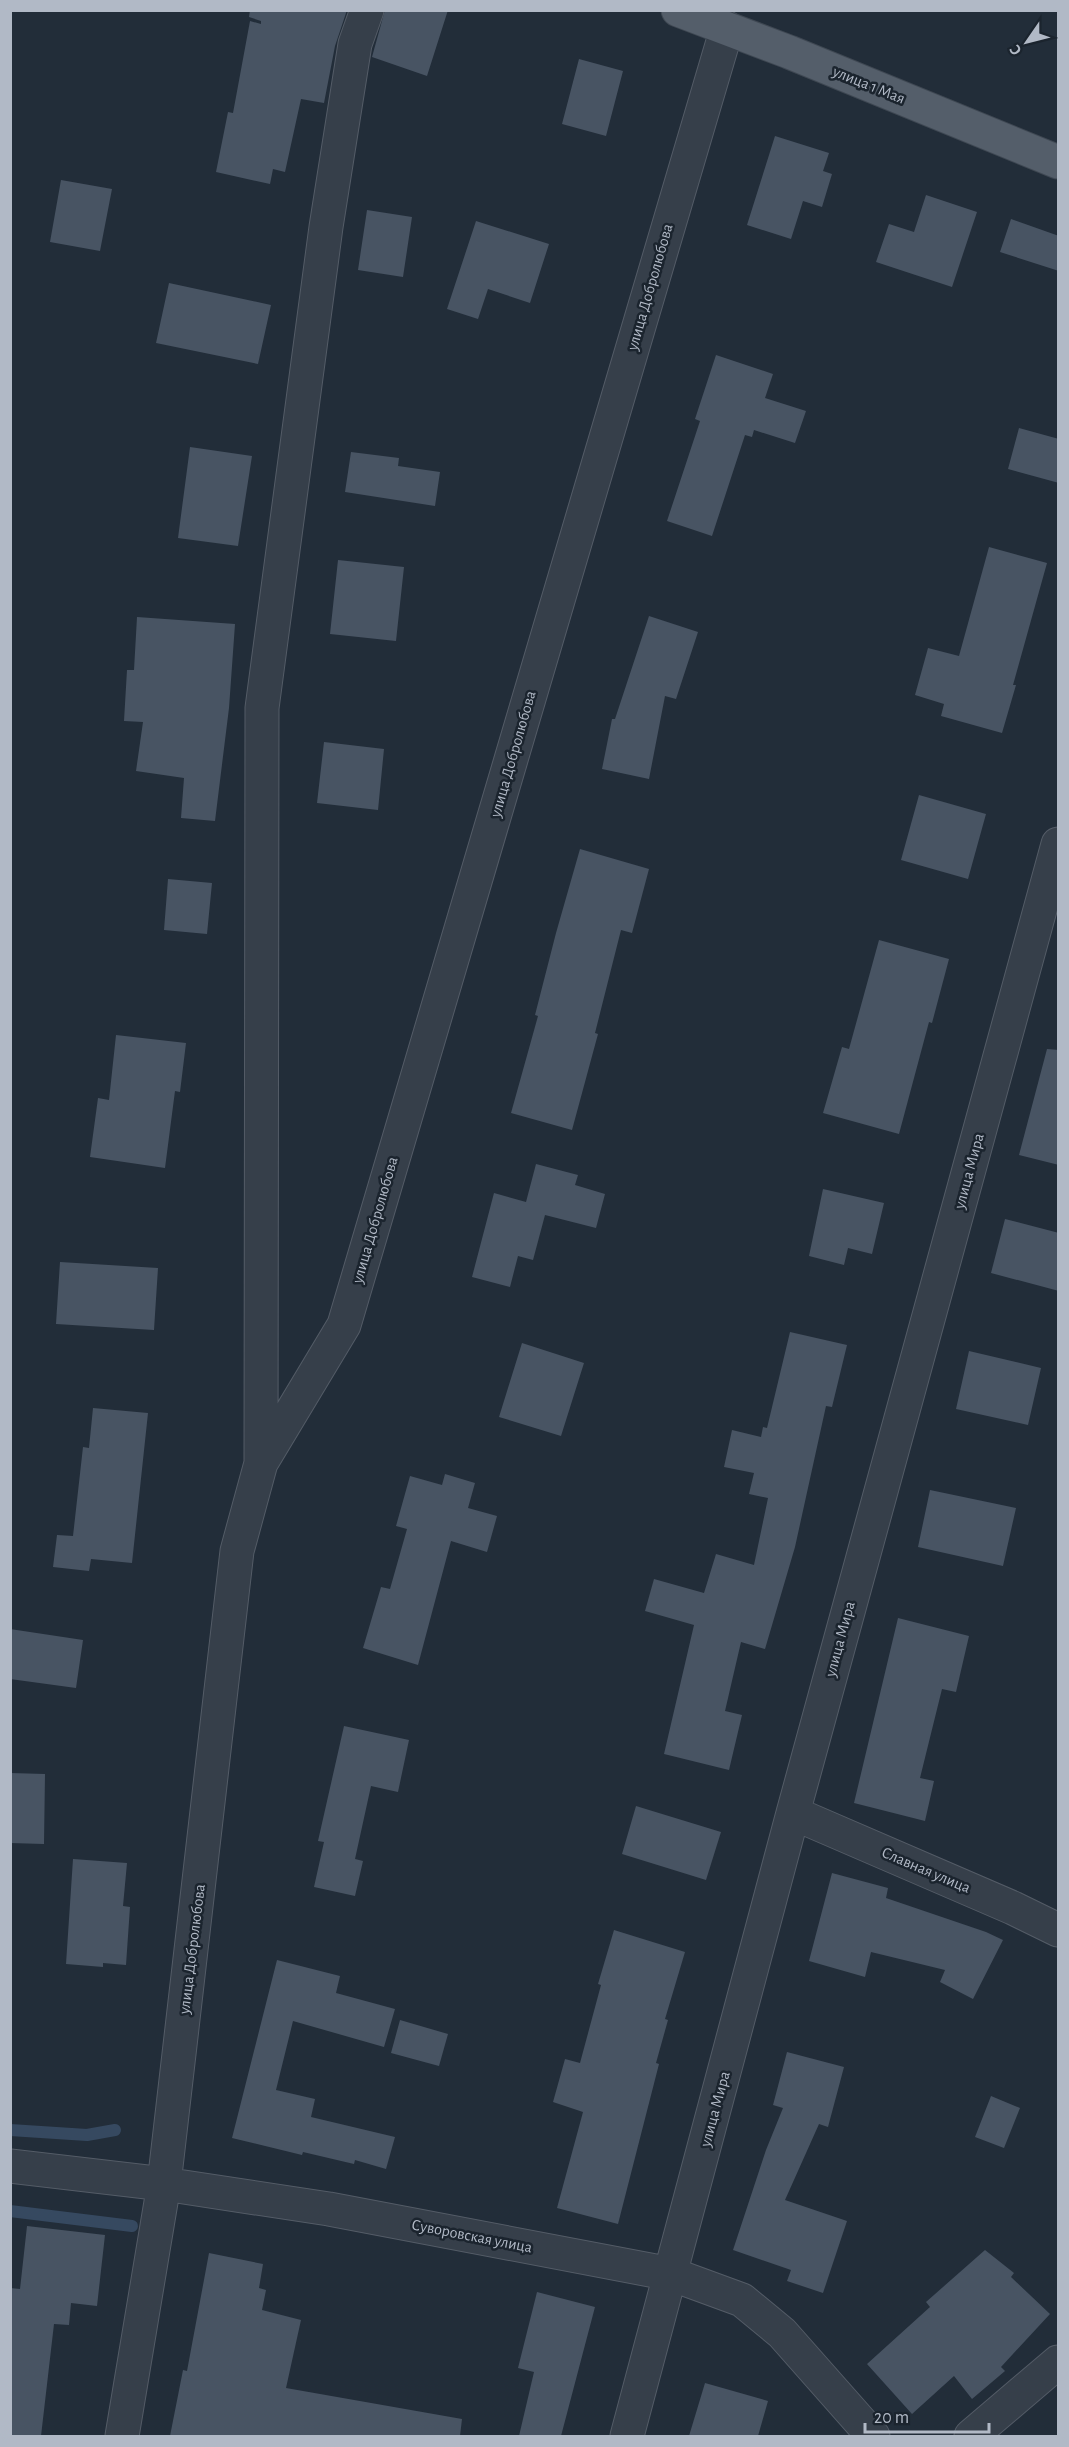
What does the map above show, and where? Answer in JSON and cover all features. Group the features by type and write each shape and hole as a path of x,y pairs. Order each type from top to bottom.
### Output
{"main road":[{"name":"улица 1 Мая","path":"678,10 1059,162"}],"street":[{"name":"улица Добролюбова","path":"122,2436 164,2184 237,1551 261,1463 262,708 326,227 355,44 367,10"},
{"name":"улица Добролюбова","path":"261,1463 344,1325 727,28"},
{"name":"улица Мира","path":"627,2436 793,1813 1059,843"},
{"name":"Славная улица","path":"793,1813 1059,1930"},
{"name":"Суворовская улица","path":"10,2166 164,2184 329,2209 671,2274 742,2300 782,2332 873,2436"},
{"path":"971,2436 1059,2362"}],"building":[{"path":"250,10 347,10 335,46 324,103 301,99 285,172 273,169 270,184 216,172 228,112 233,113 250,21 261,24 261,21 249,17"},
{"path":"385,10 448,10 427,76 372,57"},
{"path":"579,59 623,71 606,136 562,124"},
{"path":"775,136 829,153 823,171 832,174 822,207 803,201 791,239 747,225"},
{"path":"61,180 112,189 100,251 50,242"},
{"path":"926,195 977,212 952,287 876,262 889,224 914,232"},
{"path":"367,210 412,217 403,277 358,270"},
{"path":"1011,219 1059,236 1059,271 1000,252"},
{"path":"476,221 549,244 530,303 488,289 478,319 447,309"},
{"path":"169,283 271,305 258,364 156,343"},
{"path":"716,355 773,374 765,398 806,411 795,443 754,430 752,437 745,435 712,536 667,521 700,421 695,419"},
{"path":"1019,428 1059,439 1059,483 1008,469"},
{"path":"190,447 252,456 238,546 178,538"},
{"path":"351,452 399,458 398,466 440,472 435,506 345,492"},
{"path":"989,547 1047,563 1002,733 941,716 944,704 915,695 928,648 959,656"},
{"path":"338,560 404,567 396,641 330,634"},
{"path":"649,616 698,632 676,699 665,696 649,779 602,769 612,719 615,719"},
{"path":"137,617 235,624 229,708 215,821 181,818 184,778 136,771 143,722 124,721 127,670 134,670"},
{"path":"324,742 384,749 378,810 317,803"},
{"path":"919,795 986,814 968,879 901,860"},
{"path":"580,849 649,869 632,933 621,930 595,1033 598,1034 572,1130 511,1113 538,1016 535,1015 556,933"},
{"path":"168,879 212,883 207,934 164,930"},
{"path":"879,940 949,959 932,1023 929,1022 899,1134 823,1113 842,1047 849,1049"},
{"path":"116,1035 186,1043 180,1092 175,1091 165,1168 90,1157 98,1098 109,1100"},
{"path":"1047,1049 1059,1050 1059,1165 1019,1155"},
{"path":"536,1164 578,1175 575,1185 605,1194 596,1228 545,1215 533,1260 518,1256 510,1287 472,1277 494,1193 526,1202"},
{"path":"823,1189 884,1203 872,1254 848,1248 844,1265 809,1256"},
{"path":"1005,1219 1059,1233 1059,1291 991,1273"},
{"path":"60,1262 158,1268 154,1330 56,1324"},
{"path":"790,1332 847,1345 832,1407 826,1406 795,1547 765,1649 741,1642 725,1711 742,1715 729,1770 664,1754 694,1625 645,1611 654,1579 704,1593 716,1554 754,1565 768,1498 749,1494 754,1473 724,1467 732,1430 761,1437 763,1427 767,1428"},
{"path":"522,1343 584,1363 561,1436 499,1417"},
{"path":"969,1351 1041,1368 1028,1425 956,1409"},
{"path":"93,1408 148,1413 132,1563 91,1559 89,1571 53,1567 57,1535 73,1536 83,1447 89,1448"},
{"path":"445,1474 475,1483 468,1508 497,1516 487,1552 451,1541 418,1665 363,1648 381,1587 390,1589 407,1529 396,1526 410,1476 442,1485"},
{"path":"930,1490 1016,1508 1003,1566 918,1547"},
{"path":"898,1618 969,1636 956,1692 942,1689 920,1778 934,1781 925,1821 854,1803"},
{"path":"10,1629 83,1640 76,1688 10,1679"},
{"path":"344,1726 409,1740 398,1792 371,1786 355,1859 363,1861 355,1896 314,1887 324,1842 318,1841"},
{"path":"10,1773 45,1774 44,1844 10,1843"},
{"path":"636,1806 721,1832 706,1880 622,1854"},
{"path":"73,1859 127,1863 123,1906 130,1907 126,1965 103,1963 103,1967 66,1964"},
{"path":"832,1873 888,1888 886,1898 1003,1940 973,1999 940,1982 945,1970 871,1952 865,1977 809,1961"},
{"path":"614,1930 685,1952 665,2019 668,2020 656,2063 659,2064 618,2224 557,2208 583,2112 553,2102 565,2059 580,2063 601,1985 598,1984"},
{"path":"277,1960 340,1976 336,1993 395,2009 384,2047 293,2021 276,2090 315,2099 311,2117 395,2137 386,2169 355,2160 354,2164 303,2152 302,2155 232,2138"},
{"path":"400,2020 448,2034 439,2066 391,2053"},
{"path":"787,2052 844,2067 828,2127 819,2124 785,2200 847,2221 823,2293 787,2281 791,2270 733,2250 766,2150 783,2108 773,2105"},
{"path":"991,2096 1020,2108 1004,2148 975,2137"},
{"path":"27,2226 105,2235 97,2306 71,2303 69,2325 54,2324 41,2436 10,2436 10,2288 20,2289"},
{"path":"985,2250 1014,2273 1011,2277 1050,2314 1001,2367 1005,2371 972,2399 954,2376 912,2414 867,2364 930,2307 926,2302"},
{"path":"209,2253 263,2264 259,2288 266,2290 262,2310 301,2320 286,2388 462,2419 460,2436 170,2436 183,2370 187,2371"},
{"path":"537,2292 595,2307 561,2436 519,2436 534,2372 518,2368"},
{"path":"705,2383 768,2401 758,2436 689,2436"}],"waterway":[{"path":"10,2130 87,2135 115,2130"},
{"path":"10,2211 132,2226"}]}
